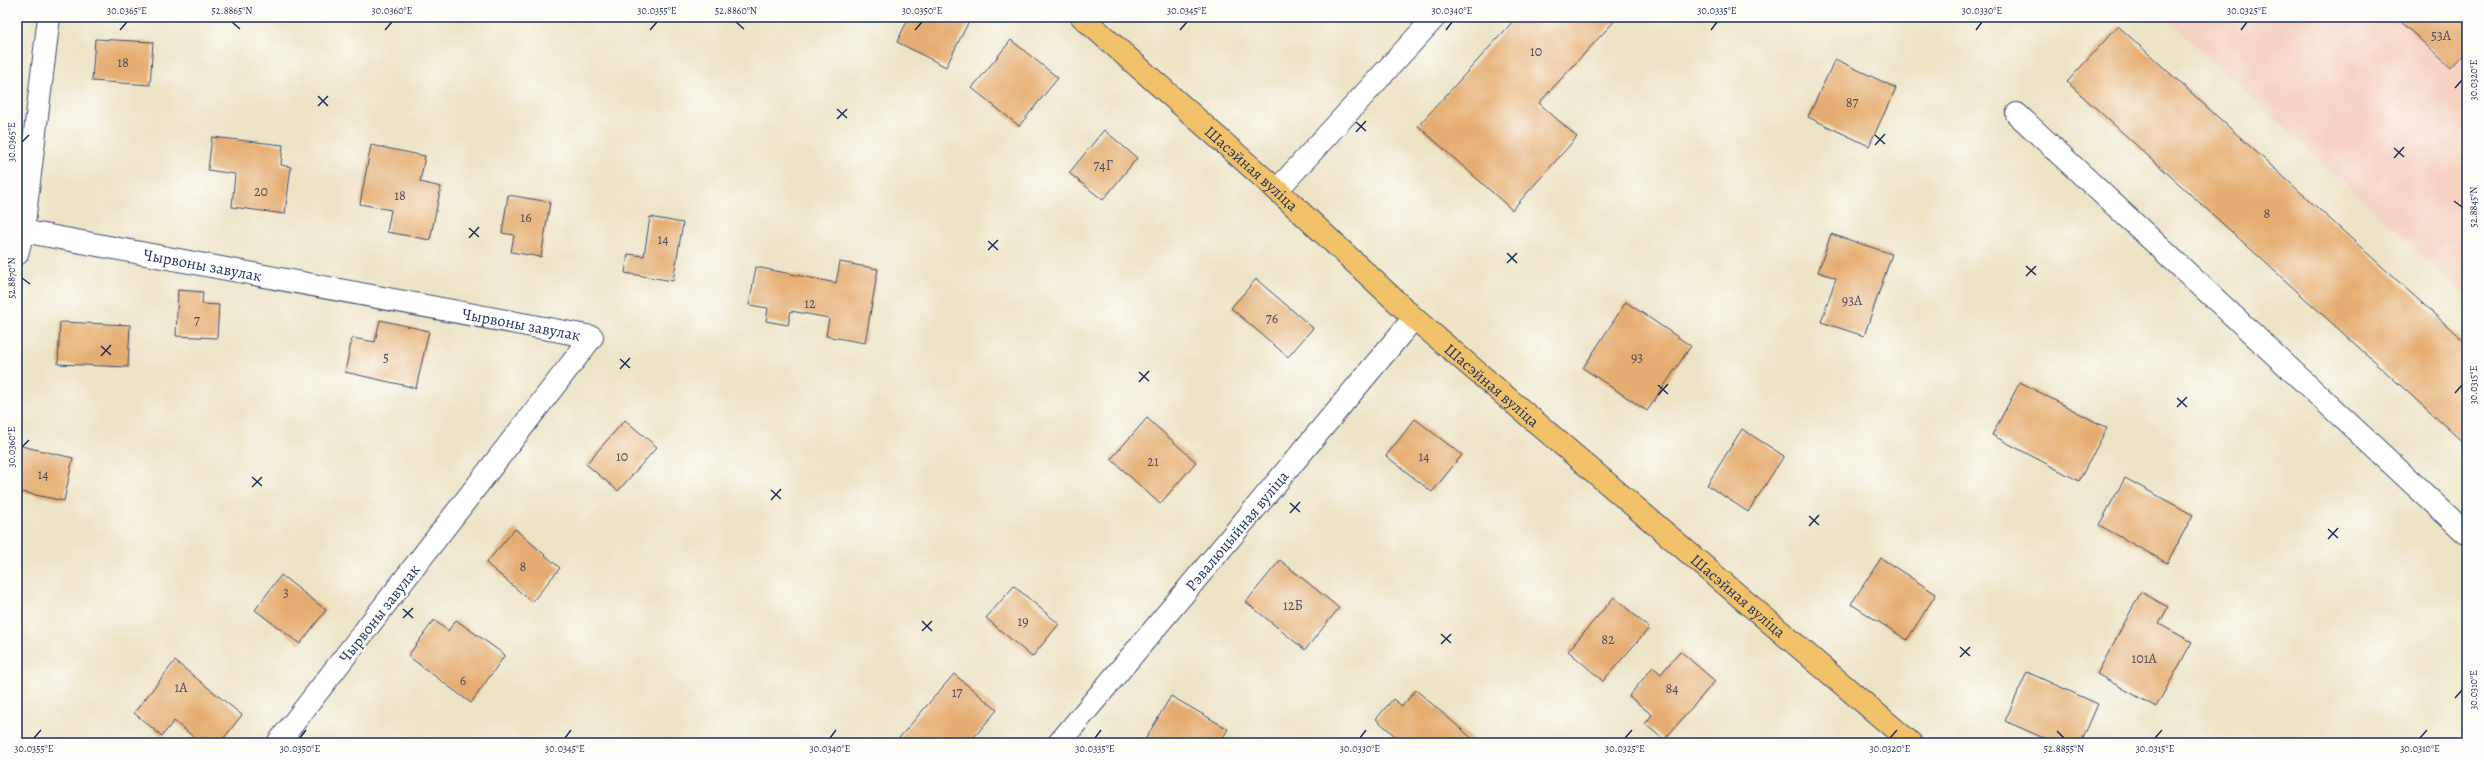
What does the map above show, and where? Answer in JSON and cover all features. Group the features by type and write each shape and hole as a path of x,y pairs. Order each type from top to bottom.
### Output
{"main road":[{"name":"Шасэйная вуліца","path":"1082,17 1277,190 1414,318 1911,743"}],"street":[{"path":"17,254 49,17"},
{"path":"1277,190 1435,17"},
{"path":"2017,114 2467,534"},
{"name":"Чырвоны завулак","path":"20,230 592,337 278,743"},
{"name":"Рэвалюцыйная вуліца","path":"1059,743 1414,318"}],"shaded area":[{"path":"2165,17 2467,17 2467,296"}],"building":[{"path":"909,17 971,17 946,67 897,42"},
{"path":"1517,17 1618,17 1539,103 1577,137 1512,210 1418,126"},
{"path":"2401,17 2467,17 2467,50 2451,68 2399,20"},
{"path":"2118,26 2467,344 2467,446 2067,82"},
{"path":"95,39 153,42 150,85 92,81"},
{"path":"1011,40 1058,78 1019,126 972,88"},
{"path":"1835,59 1896,88 1869,146 1808,117"},
{"path":"1104,130 1137,158 1103,200 1069,173"},
{"path":"212,137 283,145 281,165 291,167 285,214 232,207 235,174 208,170"},
{"path":"371,145 425,156 420,182 441,187 430,240 387,232 391,210 360,204"},
{"path":"508,195 550,202 541,257 511,252 514,235 502,233"},
{"path":"650,217 683,223 673,281 625,273 628,254 644,256"},
{"path":"1831,234 1892,254 1864,336 1821,322 1836,278 1818,272"},
{"path":"840,262 878,269 865,343 826,336 829,318 791,311 788,325 766,321 768,308 749,305 756,267 836,283"},
{"path":"1256,279 1313,328 1288,357 1231,308"},
{"path":"178,290 203,292 202,304 219,305 217,338 176,336"},
{"path":"1626,302 1691,346 1647,411 1583,368"},
{"path":"380,320 429,331 416,388 345,372 352,338 375,342"},
{"path":"60,322 130,325 128,367 58,364"},
{"path":"2020,382 2107,428 2079,481 1992,435"},
{"path":"1147,418 1196,462 1160,504 1111,459"},
{"path":"1415,419 1462,455 1432,492 1386,456"},
{"path":"625,420 657,447 618,491 586,464"},
{"path":"1742,429 1784,456 1748,512 1707,485"},
{"path":"17,445 73,458 64,501 17,491"},
{"path":"2125,478 2193,515 2167,563 2099,525"},
{"path":"515,529 560,568 532,602 486,563"},
{"path":"1881,558 1936,594 1907,640 1851,604"},
{"path":"1280,560 1339,608 1305,650 1246,602"},
{"path":"281,575 326,610 300,644 255,610"},
{"path":"1014,586 1059,624 1032,657 986,618"},
{"path":"2141,592 2168,607 2159,624 2192,642 2156,707 2097,674"},
{"path":"1614,597 1649,628 1603,681 1568,651"},
{"path":"434,620 448,631 456,620 505,655 471,703 408,656"},
{"path":"1680,651 1715,681 1664,740 1645,724 1652,715 1629,696 1653,667 1661,674"},
{"path":"175,661 242,715 220,743 201,743 174,721 162,736 134,713"},
{"path":"2027,672 2098,704 2081,743 2055,743 2005,721"},
{"path":"954,674 997,710 969,743 905,743 899,738"},
{"path":"1416,690 1476,742 1403,743 1376,719 1393,699 1402,706"},
{"path":"1171,696 1228,729 1220,743 1143,743"}]}
